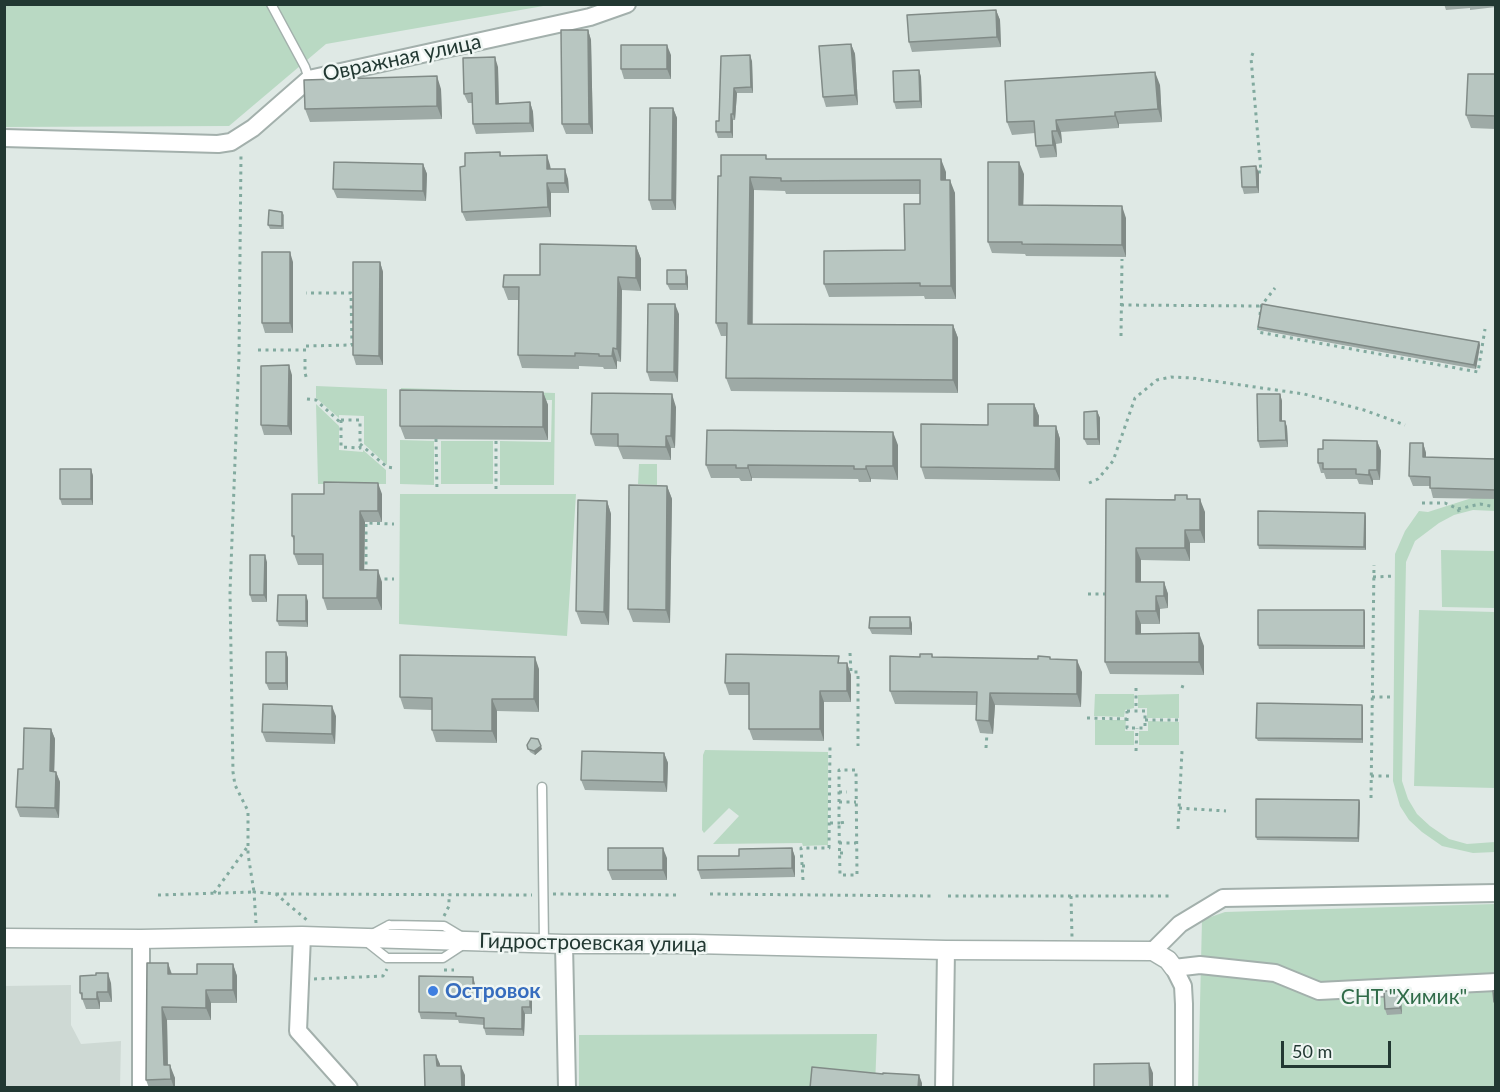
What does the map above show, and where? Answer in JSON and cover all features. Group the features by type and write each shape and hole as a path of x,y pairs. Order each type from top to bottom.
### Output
{"street":[{"name":"Овражная улица","path":"4,138 218,144 240,138 309,79 590,17 603,8 627,4"},
{"path":"1184,1088 1183,986 1168,960 1153,951 1180,924 1223,898 1496,893"},
{"name":"Гидростроевская улица","path":"4,938 141,939 257,936 308,931 363,939 564,944 1153,951"},
{"path":"308,931 300,980 298,1031 349,1088"},
{"path":"141,939 141,1088"},
{"path":"564,944 567,1088"},
{"path":"944,1088 946,950"},
{"path":"1174,968 1200,965 1275,974 1319,991 1496,982"}],"lane":[{"path":"271,4 305,67 309,79"},
{"path":"542,787 544,943"}],"path":[{"path":"1252,172 1261,172 1251,58 1253,53"},
{"path":"240,138 239,356 230,592 232,772 235,786 248,811 249,860 257,936"},
{"path":"1121,336 1122,259"},
{"path":"1275,288 1261,306 1258,332 1478,372 1485,329"},
{"path":"258,350 352,345 351,293 306,293"},
{"path":"1121,305 1261,306"},
{"path":"305,359 307,380"},
{"path":"1089,483 1098,479 1113,461 1136,398 1157,380 1172,377 1304,394 1364,410 1405,425"},
{"path":"307,399 316,399 341,423"},
{"path":"341,420 360,420 360,448 341,447 341,423 341,420"},
{"path":"436,439 437,490"},
{"path":"496,440 496,489"},
{"path":"360,444 387,467 394,468"},
{"path":"1422,503 1445,502 1458,509 1461,516"},
{"path":"1458,509 1480,504 1496,507"},
{"path":"365,579 366,523 394,524"},
{"path":"1371,798 1374,565"},
{"path":"1373,577 1395,576"},
{"path":"375,579 394,579"},
{"path":"1088,594 1107,594"},
{"path":"850,653 851,672 858,672 858,746"},
{"path":"1136,688 1136,711"},
{"path":"1372,697 1394,697"},
{"path":"1127,711 1136,711 1145,711 1145,728 1127,728 1127,711"},
{"path":"1087,718 1127,719"},
{"path":"1145,720 1182,720"},
{"path":"1136,751 1137,728"},
{"path":"986,748 987,734"},
{"path":"802,880 801,848 830,848 830,746"},
{"path":"1178,829 1182,751"},
{"path":"839,770 856,770 856,875 840,875 839,802 839,770"},
{"path":"1371,776 1393,776"},
{"path":"839,792 847,792"},
{"path":"839,802 856,802"},
{"path":"1179,808 1226,811"},
{"path":"830,823 847,822"},
{"path":"839,843 856,843"},
{"path":"214,893 248,845"},
{"path":"242,853 249,860"},
{"path":"840,853 848,853"},
{"path":"791,856 801,856"},
{"path":"802,866 809,866"},
{"path":"158,895 254,892 537,895"},
{"path":"276,894 308,931"},
{"path":"449,894 449,906"},
{"path":"550,894 677,895"},
{"path":"710,894 935,896"},
{"path":"948,896 1172,896"},
{"path":"1071,896 1072,951"},
{"path":"300,980 383,976 388,969"},
{"path":"442,970 454,970"}],"shaded area":[{"path":"71,985 71,1025 81,1044 121,1041 120,1087 5,1087 5,986"}],"green space":[{"path":"4,5 549,5 326,44 229,126 5,127"},
{"path":"316,386 387,389 387,465 364,444 364,416 339,415 339,418 316,398"},
{"path":"401,388 555,393 554,485 500,485 500,441 551,442 552,400 401,400"},
{"path":"316,404 339,426 339,450 363,452 363,450 386,470 386,484 318,484"},
{"path":"400,440 434,441 434,485 400,484"},
{"path":"441,441 493,441 493,484 441,484"},
{"path":"639,464 657,464 657,485 638,484"},
{"path":"400,494 576,494 567,636 399,624"},
{"path":"1475,497 1495,499 1495,511 1473,510 1454,515 1439,523 1415,541 1406,562 1402,781 1408,799 1417,814 1449,839 1467,844 1495,842 1495,852 1473,853 1442,846 1422,832 1409,820 1400,806 1393,781 1395,554 1405,531 1419,511 1428,512"},
{"path":"1441,550 1495,551 1495,608 1442,607"},
{"path":"1419,610 1495,612 1495,788 1414,786"},
{"path":"1095,694 1134,694 1134,708 1125,710 1124,717 1094,716"},
{"path":"1179,694 1179,718 1147,718 1147,708 1138,708 1138,695"},
{"path":"1095,720 1126,720 1125,731 1134,731 1134,745 1095,745"},
{"path":"1148,721 1179,722 1179,745 1139,745 1139,731 1148,731"},
{"path":"705,750 828,752 828,845 713,844 739,816 729,808 704,833 702,830 703,755"},
{"name":"СНТ \"Химик\"","path":"1495,904 1495,1087 1198,1088 1202,920 1225,912"},
{"path":"877,1034 875,1087 579,1088 579,1035"}],"building":[{"path":"996,10 997,37 909,42 907,15"},
{"path":"561,30 588,30 589,124 562,124"},
{"path":"851,44 855,95 823,97 819,46"},
{"path":"621,45 667,45 667,69 621,69"},
{"path":"750,55 751,87 734,88 731,132 716,132 716,121 719,121 721,56"},
{"path":"495,57 496,104 530,102 530,123 473,124 472,93 464,94 463,58"},
{"path":"919,70 920,101 894,102 893,71"},
{"path":"1155,72 1158,109 1115,112 1115,116 1056,120 1057,131 1052,131 1053,145 1036,146 1034,121 1007,122 1005,81"},
{"path":"1468,74 1496,74 1496,116 1466,115"},
{"path":"437,76 437,106 305,109 304,80"},
{"path":"650,108 673,108 672,200 649,200"},
{"path":"500,152 500,156 547,155 547,169 565,169 565,183 547,183 548,207 462,212 460,167 465,166 465,153"},
{"path":"721,155 766,155 766,159 941,159 941,180 950,180 951,286 920,286 920,283 824,284 824,251 905,250 904,204 920,204 920,180 781,181 781,178 750,177 748,324 953,325 953,380 726,378 727,323 716,323 718,176 721,176"},
{"path":"334,162 423,164 423,191 333,189"},
{"path":"988,162 1019,162 1019,205 1122,206 1122,245 988,242"},
{"path":"1256,166 1257,187 1242,187 1241,167"},
{"path":"269,210 282,212 282,226 268,225"},
{"path":"540,244 636,246 636,278 618,277 617,349 613,348 612,356 575,353 575,356 518,355 519,287 503,287 504,275 540,275"},
{"path":"262,252 290,252 290,323 262,323"},
{"path":"353,262 380,262 379,356 353,355"},
{"path":"667,270 686,270 686,284 667,284"},
{"path":"648,304 675,304 674,372 647,372"},
{"path":"1262,304 1479,342 1474,365 1258,327"},
{"path":"289,365 288,426 261,425 261,366"},
{"path":"400,390 543,392 543,427 400,426"},
{"path":"592,393 672,394 671,436 666,436 666,447 618,446 618,434 591,434"},
{"path":"1257,394 1280,394 1280,421 1285,421 1286,440 1258,441"},
{"path":"988,404 1034,404 1034,426 1056,426 1055,469 921,467 921,424 988,425"},
{"path":"1097,411 1098,439 1084,439 1084,412"},
{"path":"707,430 893,432 893,466 866,466 866,469 854,469 854,466 748,465 748,468 736,468 736,465 706,465"},
{"path":"1323,440 1377,441 1377,470 1369,470 1369,475 1356,474 1356,469 1323,469 1323,463 1318,463 1318,449 1323,449"},
{"path":"1410,443 1423,443 1423,457 1496,459 1496,490 1430,488 1430,477 1409,476"},
{"path":"60,469 91,469 91,499 60,499"},
{"path":"324,482 378,483 378,511 360,511 360,570 378,570 377,598 323,598 323,554 294,554 292,494 324,494"},
{"path":"629,485 667,486 666,610 628,609"},
{"path":"1175,495 1187,495 1187,499 1200,499 1200,530 1185,530 1185,548 1136,548 1136,582 1164,582 1164,596 1156,596 1156,611 1136,611 1136,634 1199,633 1199,662 1105,662 1106,499 1175,500"},
{"path":"578,500 607,501 604,612 576,611"},
{"path":"1258,511 1365,513 1364,547 1258,545"},
{"path":"250,555 265,555 264,595 250,595"},
{"path":"278,595 306,595 306,621 277,621"},
{"path":"1258,610 1364,610 1364,646 1258,645"},
{"path":"870,617 910,617 910,628 869,628"},
{"path":"266,652 286,652 286,683 266,683"},
{"path":"726,654 839,656 838,663 847,663 847,691 820,691 820,729 749,729 749,683 725,683"},
{"path":"920,654 932,654 932,657 1038,659 1038,656 1077,660 1077,694 990,693 989,721 976,720 977,692 890,691 890,656 920,657"},
{"path":"400,655 535,657 534,699 492,699 492,731 432,730 432,698 400,697"},
{"path":"1257,703 1362,705 1362,739 1256,738"},
{"path":"263,704 332,706 332,734 262,732"},
{"path":"24,728 51,729 50,771 56,772 55,808 16,807 18,769 23,769"},
{"path":"531,738 538,739 541,746 534,751 528,749 527,745"},
{"path":"582,751 664,753 664,782 581,780"},
{"path":"1256,799 1359,800 1358,838 1256,837"},
{"path":"608,848 663,848 663,870 608,870"},
{"path":"792,848 792,868 698,870 698,856 739,856 739,849"},
{"path":"147,963 168,963 168,974 197,974 197,964 233,964 233,990 206,990 206,1008 162,1007 164,1065 170,1065 171,1079 146,1080"},
{"path":"96,973 108,973 108,992 97,992 97,999 82,999 80,976 96,975"},
{"path":"419,976 473,977 473,988 530,987 530,1007 522,1007 522,1029 484,1028 484,1018 456,1016 456,1013 419,1012"},
{"path":"1496,990 1496,1002 1494,1002 1493,991"},
{"path":"1384,991 1399,991 1400,1008 1385,1009"},
{"path":"424,1055 436,1055 437,1066 461,1066 462,1088 425,1088"},
{"path":"1149,1063 1150,1088 1094,1088 1094,1064"},
{"path":"812,1067 919,1075 918,1088 810,1088"}],"place":[{"name":"Островок","path":"433,991"}]}
